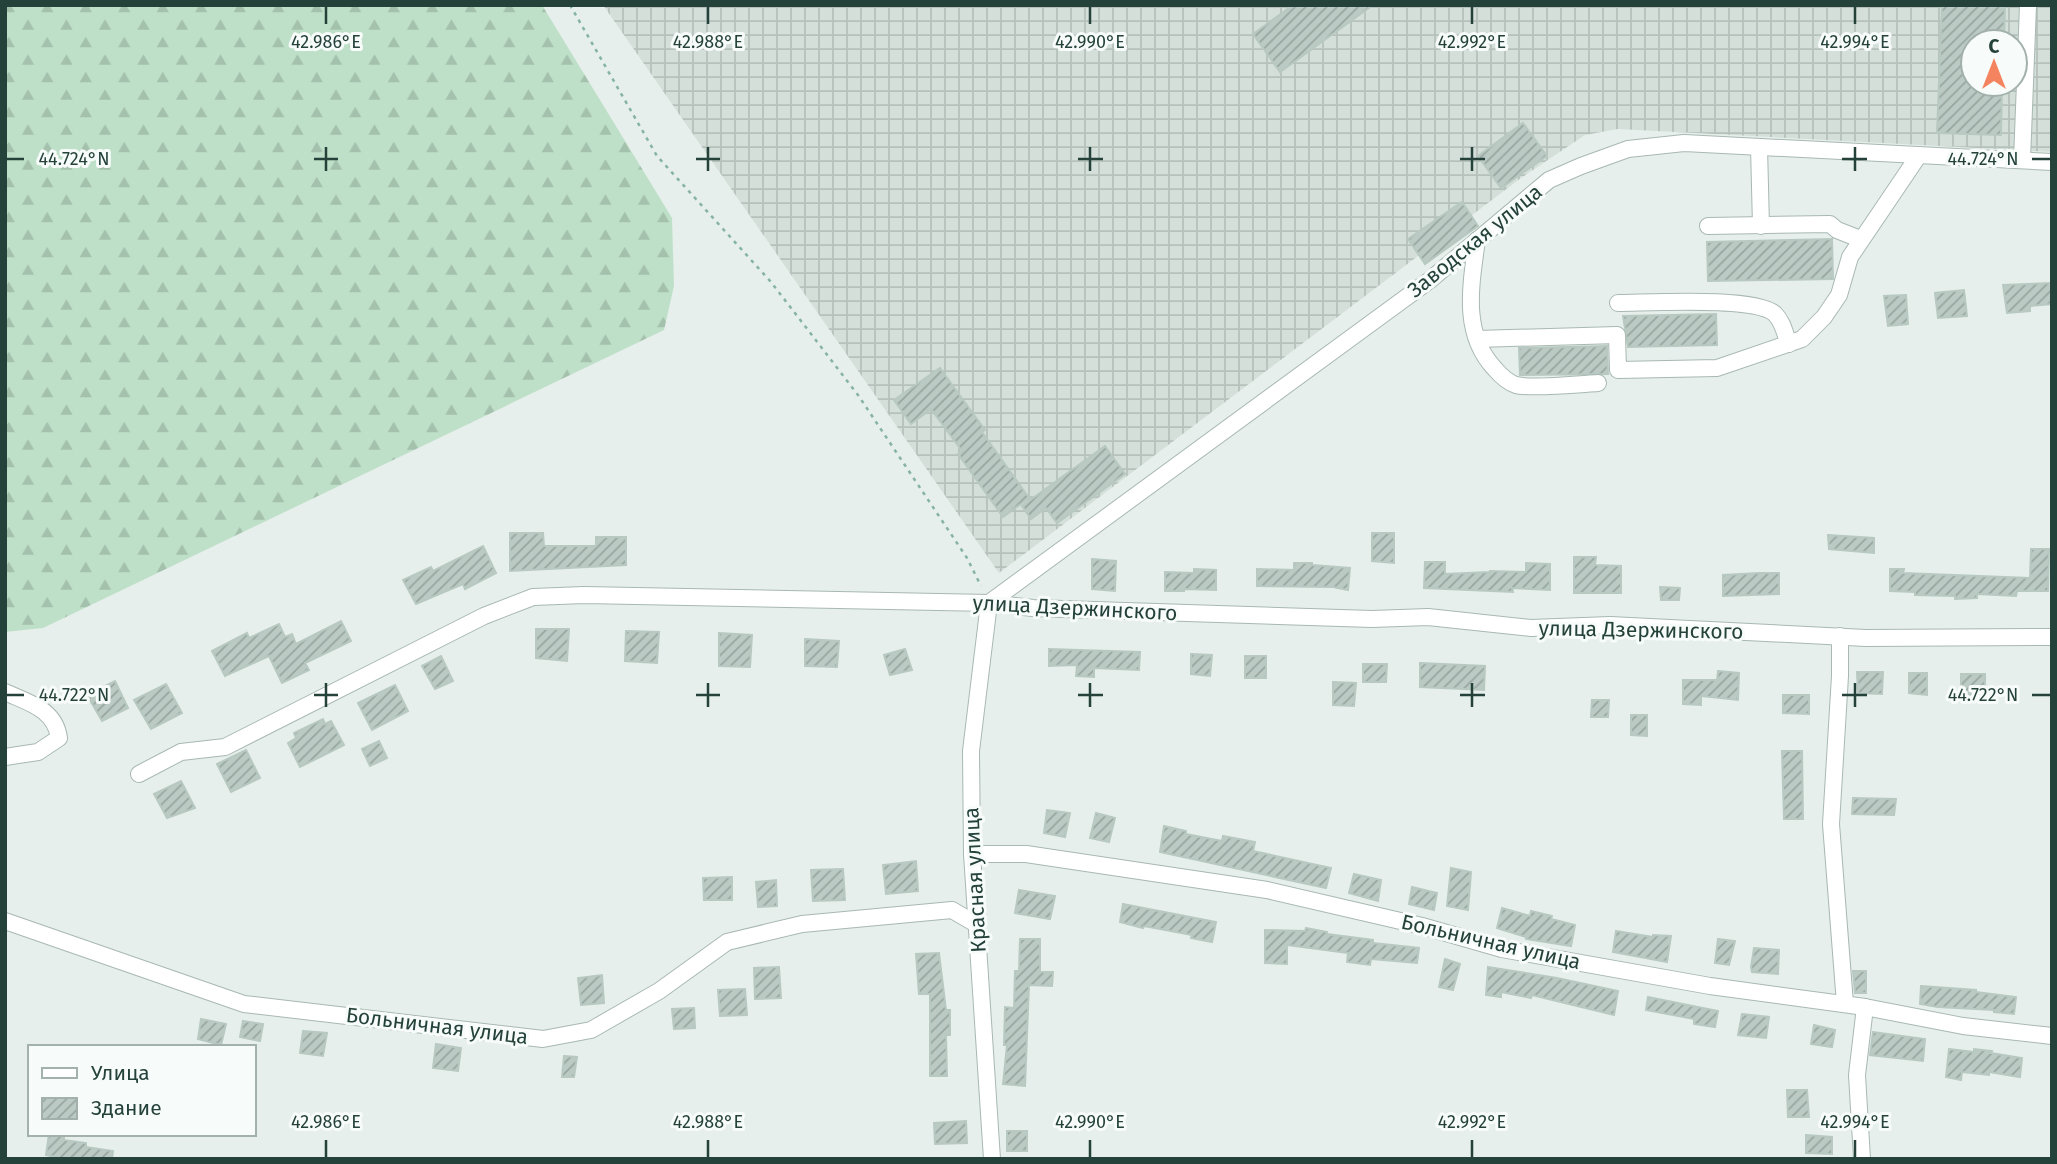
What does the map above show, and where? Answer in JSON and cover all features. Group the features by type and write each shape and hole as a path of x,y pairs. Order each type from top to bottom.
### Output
{"street":[{"path":"2022,160 2028,5"},
{"name":"Заводская улица","path":"989,603 1430,280 1549,180 1581,166 1628,149 1684,143 2052,162"},
{"path":"1759,147 1761,226"},
{"path":"1477,339 1617,335 1618,370 1717,368 1802,339 1824,317 1839,295 1850,257 1860,239 1919,155"},
{"path":"1709,226 1830,224 1860,239"},
{"path":"1477,240 1469,298 1472,324 1483,356 1506,380 1519,386 1598,383"},
{"path":"1618,303 1725,303 1760,306 1774,313 1789,344"},
{"name":"улица Дзержинского","path":"139,774 181,752 225,747 484,616 533,597 584,595 989,603 1033,608 1372,619 1428,617 1531,628 1610,625 1840,636 2052,637"},
{"name":"Красная улица","path":"989,603 971,751 972,854 992,1159"},
{"path":"1840,636 1831,824 1845,1004"},
{"path":"5,692 48,713 57,724 59,738 38,752 5,757"},
{"name":"Больничная улица","path":"972,854 1026,854 1267,890 1422,926 1503,949 1710,986 1865,1007 1963,1026 2052,1036"},
{"path":"974,882 952,910 976,924"},
{"name":"Больничная улица","path":"5,921 244,1004 543,1039 591,1030 659,991 727,942 802,925 952,910"},
{"path":"1862,1159 1857,1075 1865,1007"}],"path":[{"path":"570,5 657,156 771,282 858,395 967,558 989,603"}],"shaded area":[{"path":"603,5 2052,5 2052,152 1618,129 1585,135 1521,178 999,573"}],"green space":[{"path":"5,5 542,5 672,218 674,286 664,330 43,628 5,632"}],"building":[{"path":"1293,5 1373,5 1280,72 1253,34"},
{"path":"1942,5 2005,5 2004,28 1959,28 1959,98 2002,98 2001,135 1937,133"},
{"path":"1523,123 1547,156 1501,188 1478,156"},
{"path":"1462,202 1478,226 1425,264 1408,239"},
{"path":"1832,239 1833,279 1708,281 1707,242"},
{"path":"2052,283 2052,304 2030,306 2030,311 2007,313 2003,285"},
{"path":"1964,290 1967,316 1938,318 1935,293"},
{"path":"1906,295 1908,324 1888,326 1884,296"},
{"path":"1716,314 1717,345 1628,347 1623,316"},
{"path":"1607,346 1608,374 1520,375 1519,348"},
{"path":"940,368 985,430 982,432 1029,498 1003,517 958,454 962,451 931,409 911,424 894,400"},
{"path":"1105,446 1125,474 1057,523 1046,508 1031,519 1022,506"},
{"path":"510,533 543,533 544,546 596,546 596,537 626,537 626,565 510,571"},
{"path":"1372,533 1394,533 1394,563 1372,561"},
{"path":"1828,535 1874,538 1874,553 1829,549"},
{"path":"483,546 496,573 465,589 463,584 416,604 403,580 431,567 433,571"},
{"path":"2031,549 2049,549 2048,591 2017,591 2016,596 1977,594 1977,598 1955,599 1955,596 1890,591 1890,569 1904,569 1903,573 2030,578"},
{"path":"1574,557 1596,557 1595,565 1621,566 1621,593 1574,593"},
{"path":"1092,559 1116,561 1115,591 1092,589"},
{"path":"1425,562 1445,562 1445,574 1526,572 1526,563 1550,564 1550,590 1512,588 1513,592 1424,588"},
{"path":"1294,563 1350,568 1348,590 1333,587 1257,586 1257,569 1294,570"},
{"path":"1194,569 1216,570 1216,590 1165,591 1165,572 1194,573"},
{"path":"1779,573 1779,594 1723,596 1723,575"},
{"path":"1660,587 1680,588 1679,600 1661,600"},
{"path":"341,621 351,641 305,663 309,670 282,683 269,656 225,676 212,651 247,633 249,638 279,624 285,637 292,634 296,644"},
{"path":"536,629 569,629 567,661 536,658"},
{"path":"626,631 659,632 657,663 625,661"},
{"path":"719,633 752,635 750,667 719,666"},
{"path":"805,639 839,641 837,667 805,666"},
{"path":"905,649 912,670 890,675 884,655"},
{"path":"1049,649 1140,652 1139,670 1094,668 1094,677 1076,676 1077,665 1049,666"},
{"path":"1191,654 1212,655 1210,676 1191,674"},
{"path":"441,656 453,681 435,689 422,666"},
{"path":"1245,656 1266,656 1266,678 1245,678"},
{"path":"1420,663 1485,666 1484,690 1420,687"},
{"path":"1363,664 1387,664 1386,682 1363,682"},
{"path":"1718,671 1739,673 1738,700 1701,696 1701,705 1683,704 1683,680 1717,680"},
{"path":"1857,672 1883,672 1882,694 1858,693"},
{"path":"1909,673 1927,673 1927,695 1909,693"},
{"path":"1961,674 1985,674 1985,695 1961,695"},
{"path":"115,681 128,708 102,721 87,695"},
{"path":"1333,682 1356,683 1354,706 1333,705"},
{"path":"166,684 182,713 151,729 134,700"},
{"path":"395,685 408,711 372,730 358,703"},
{"path":"1783,695 1809,695 1809,714 1783,713"},
{"path":"1592,700 1609,700 1608,717 1591,717"},
{"path":"1631,715 1647,715 1647,736 1631,735"},
{"path":"323,719 325,724 331,721 344,745 300,767 288,743 296,738 294,733"},
{"path":"379,741 387,758 370,766 362,749"},
{"path":"246,750 260,778 231,792 217,764"},
{"path":"1782,751 1802,751 1803,819 1784,819"},
{"path":"181,781 195,808 167,818 154,794"},
{"path":"1853,798 1896,799 1894,815 1852,814"},
{"path":"1047,810 1070,813 1065,837 1044,833"},
{"path":"1096,813 1115,818 1109,842 1090,838"},
{"path":"1164,826 1186,831 1186,834 1222,841 1223,836 1255,842 1253,851 1331,868 1326,888 1160,852"},
{"path":"916,861 918,891 886,894 883,865"},
{"path":"1451,868 1471,872 1468,910 1447,906"},
{"path":"843,869 845,900 813,901 811,870"},
{"path":"1354,874 1381,880 1378,901 1349,893"},
{"path":"732,877 732,900 704,900 703,878"},
{"path":"776,880 777,906 758,907 756,882"},
{"path":"1412,887 1437,893 1434,910 1409,904"},
{"path":"1019,890 1055,896 1050,919 1015,913"},
{"path":"1123,904 1216,922 1212,942 1191,938 1192,935 1120,922"},
{"path":"1502,908 1530,916 1531,911 1575,925 1571,946 1526,939 1497,928"},
{"path":"1306,928 1327,934 1373,940 1373,943 1419,948 1417,963 1371,959 1370,965 1347,962 1348,953 1287,945 1287,964 1265,963 1265,930 1305,931"},
{"path":"1616,931 1653,937 1671,936 1667,962 1613,952"},
{"path":"1020,939 1040,939 1040,972 1053,972 1052,986 1029,985 1025,1086 1003,1084 1007,1045 1004,1045 1005,1007 1014,1008 1015,971 1019,971"},
{"path":"1718,939 1735,941 1729,965 1715,963"},
{"path":"1754,948 1779,950 1778,974 1752,972"},
{"path":"939,953 946,1010 950,1010 950,1035 946,1035 947,1076 930,1076 930,994 919,994 916,954"},
{"path":"1445,959 1460,964 1453,990 1439,987"},
{"path":"779,967 781,998 755,999 754,968"},
{"path":"1488,967 1618,991 1614,1015 1532,995 1531,998 1501,992 1501,997 1486,995"},
{"path":"1853,971 1866,971 1866,993 1855,993"},
{"path":"602,975 604,1003 581,1005 578,978"},
{"path":"1921,986 1976,990 2016,997 2014,1014 1920,1004"},
{"path":"745,989 747,1015 720,1016 718,990"},
{"path":"1648,997 1718,1011 1715,1027 1694,1024 1694,1019 1646,1010"},
{"path":"694,1008 695,1028 674,1029 672,1009"},
{"path":"1742,1014 1769,1017 1766,1038 1738,1035"},
{"path":"201,1019 226,1024 221,1045 198,1039"},
{"path":"243,1021 263,1024 260,1041 240,1037"},
{"path":"1814,1025 1835,1030 1832,1047 1811,1044"},
{"path":"303,1031 327,1033 323,1056 300,1053"},
{"path":"1873,1032 1925,1039 1923,1061 1870,1055"},
{"path":"436,1044 461,1048 458,1071 433,1068"},
{"path":"1949,1049 1992,1051 1991,1053 2022,1058 2020,1077 1989,1072 1989,1075 1962,1072 1961,1080 1946,1077"},
{"path":"564,1056 577,1057 574,1077 562,1077"},
{"path":"1787,1090 1807,1090 1809,1117 1788,1117"},
{"path":"966,1121 967,1143 935,1144 934,1123"},
{"path":"1007,1131 1027,1131 1027,1151 1007,1151"},
{"path":"1806,1135 1832,1137 1832,1154 1806,1153"},
{"path":"49,1136 64,1136 64,1140 86,1143 86,1147 113,1151 112,1159 64,1159 46,1155"}]}
